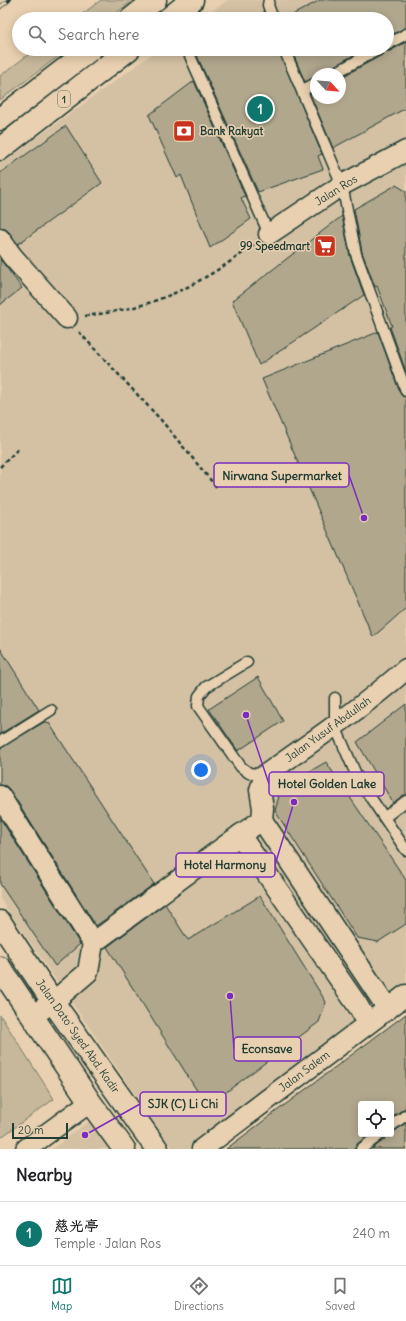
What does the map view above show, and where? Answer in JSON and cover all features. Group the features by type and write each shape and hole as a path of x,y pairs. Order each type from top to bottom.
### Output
{"main road":[{"path":"140,12 156,0"},
{"path":"177,12 192,0"},
{"name":"1","path":"0,119 82,56"},
{"name":"1","path":"0,149 120,56"},
{"name":"Jalan Dato' Syed Abd. Kadir","path":"0,922 53,1002 156,1149"},
{"path":"0,968 90,1102 124,1149"}],"street":[{"name":"Jalan Ros","path":"269,234 342,185 406,151"},
{"path":"0,239 12,256 67,318"},
{"name":"Jalan Yusuf Abdullah","path":"265,774 335,726 387,686 406,669"},
{"path":"265,774 260,790 263,808 262,820 388,1009"},
{"path":"0,796 93,943 88,972 53,1002 32,1016"},
{"path":"93,943 240,834 262,820"},
{"path":"240,834 358,1006 368,1023"},
{"name":"Jalan Salem","path":"202,1149 406,995"},
{"path":"26,1149 90,1102"}],"lane":[{"path":"269,0 268,6 270,12"},
{"path":"394,41 406,34"},
{"path":"189,56 269,234"},
{"path":"287,56 342,185 356,254 406,391"},
{"path":"344,68 366,56"},
{"path":"302,90 310,86"},
{"path":"247,662 206,687 200,696 198,706 241,767 249,774 265,774"},
{"path":"334,698 335,726 358,778 406,850"},
{"path":"0,742 51,710"},
{"path":"385,817 406,801"},
{"path":"394,1124 406,1115"},
{"path":"361,1149 377,1137"}],"path":[{"path":"67,318 114,312 154,302 186,288 234,260 269,234"},
{"path":"67,318 160,420 218,489"},
{"path":"0,467 19,448"}],"shaded area":[{"path":"101,0 134,0 118,12 85,12"},
{"path":"228,0 406,0 406,986 189,1149 173,1149 0,899 0,164 149,56 394,56 394,12 211,12"},
{"path":"27,56 59,56 0,100 0,76"},
{"path":"0,1015 54,1099 0,1138"},
{"path":"89,1121 110,1149 52,1149"}],"building":[{"path":"320,0 406,0 406,28 394,34 394,12 298,12"},
{"path":"406,42 406,108 333,148 314,104 346,104 346,75 380,56 394,56 394,49"},
{"path":"197,56 281,56 322,154 318,156 323,169 258,192"},
{"path":"294,56 352,56 330,68 310,68 310,80 305,82"},
{"path":"194,81 245,196 241,198 251,219 210,248 181,175 177,178 149,115"},
{"path":"66,126 102,183 18,244 9,232 0,228 0,173"},
{"path":"396,185 406,191 406,372 390,327 392,326 362,252 354,209"},
{"path":"342,216 350,256 364,295 259,365 232,301"},
{"path":"0,259 22,288 0,305"},
{"path":"378,332 400,393 402,396 406,397 406,608 373,637 262,379"},
{"path":"0,648 39,710 0,734"},
{"path":"258,677 283,721 238,751 209,709"},
{"path":"406,704 406,795 402,796 393,803 357,742"},
{"path":"46,721 48,724 49,723 154,884 96,926 10,790 6,786 0,785 0,748"},
{"path":"326,762 406,880 406,924 378,942 357,938 275,811 281,788"},
{"path":"0,818 80,944 55,966 0,884"},
{"path":"260,896 326,1002 319,1022 221,1096 199,1094 107,947 165,904 188,940"},
{"path":"406,1014 406,1107 394,1116 394,1101 358,1101 358,1137 366,1137 357,1144 355,1149 226,1149"},
{"path":"406,1123 406,1149 372,1149 386,1137 394,1137 395,1131"}],"railway":[{"path":"0,7 9,0"}],"place":[{"name":"慈光亭","path":"260,109"},
{"name":"Bank Rakyat","path":"184,131"},
{"name":"99 Speedmart","path":"325,246"},
{"name":"Nirwana Supermarket","path":"364,518"},
{"name":"Hotel Golden Lake","path":"246,715"},
{"name":"Hotel Harmony","path":"294,802"},
{"name":"Econsave","path":"230,996"},
{"name":"SJK (C) Li Chi","path":"85,1135"}]}
